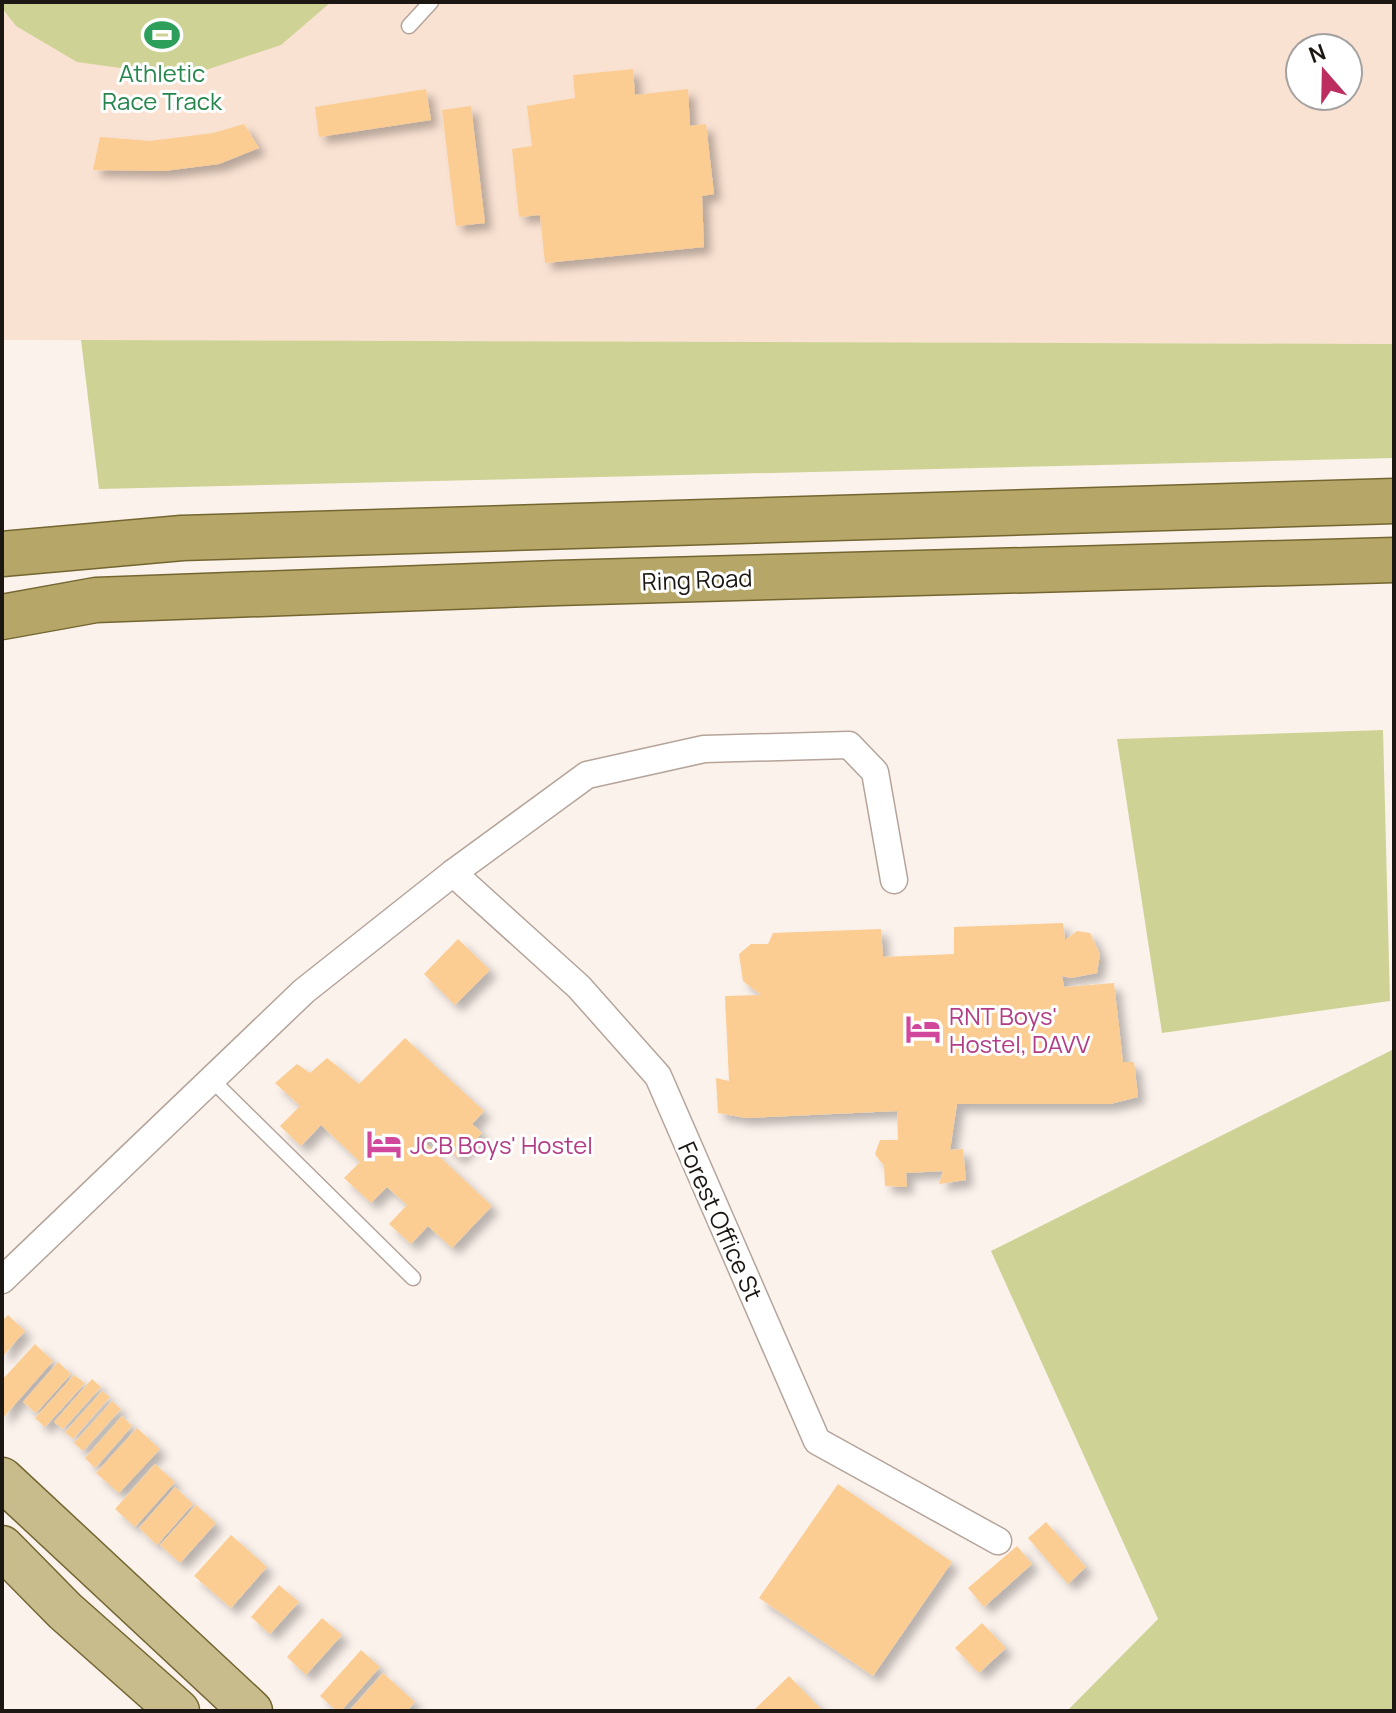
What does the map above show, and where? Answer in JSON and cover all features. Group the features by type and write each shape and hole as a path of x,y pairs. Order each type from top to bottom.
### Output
{"highway":[{"path":"2,554 182,538 1394,501"},
{"name":"Ring Road","path":"2,617 96,600 588,582 1394,560"}],"main road":[{"path":"2,1479 251,1711"},
{"path":"2,1547 65,1611 178,1711"}],"street":[{"path":"2,1280 304,991 453,873 587,775 704,749 849,745 875,772 894,880"},
{"name":"Forest Office St","path":"453,873 579,987 658,1076 817,1441 998,1541"}],"lane":[{"path":"409,26 431,2"},
{"path":"213,1081 413,1278"}],"shaded area":[{"path":"2,2 1394,2 1394,344 2,340"}],"green space":[{"name":"Athletic Race Track","path":"2,2 331,2 281,45 185,77 77,62 16,26 2,8"},
{"path":"81,340 1394,344 1394,458 99,489"},
{"path":"1383,730 1390,1001 1162,1033 1117,739"},
{"path":"1394,1049 1394,1711 1067,1711 1158,1619 991,1251"}],"building":[{"path":"633,69 635,95 688,89 690,126 706,124 714,194 702,196 704,247 545,263 540,215 519,217 512,149 532,146 527,106 575,98 573,75"},
{"path":"426,89 431,120 319,137 315,107"},
{"path":"471,106 485,223 456,226 442,110"},
{"path":"244,124 259,148 219,164 164,171 93,170 100,137 150,141 213,133"},
{"name":"RNT Boys' Hostel, DAVV","path":"1063,923 1065,940 1077,931 1090,933 1100,954 1097,973 1071,978 1062,976 1064,987 1114,983 1123,1062 1134,1062 1138,1097 1110,1104 957,1104 950,1150 963,1149 966,1180 939,1184 943,1171 906,1173 907,1187 885,1186 884,1166 875,1154 880,1140 898,1140 897,1111 746,1118 718,1113 716,1078 729,1081 725,996 761,995 743,981 739,954 751,944 768,944 773,933 881,929 883,957 954,954 954,927"},
{"path":"458,939 490,970 455,1005 424,974"},
{"name":"JCB Boys' Hostel","path":"405,1038 484,1111 472,1124 482,1133 458,1158 432,1133 424,1142 492,1206 452,1248 428,1226 411,1244 389,1224 407,1205 387,1187 371,1203 344,1178 360,1162 321,1125 301,1146 280,1126 300,1106 275,1083 297,1064 310,1073 327,1058 359,1084"},
{"path":"8,1315 25,1331 2,1357 2,1321"},
{"path":"35,1344 53,1361 2,1419 2,1380"},
{"path":"58,1362 71,1374 36,1413 23,1402"},
{"path":"74,1375 85,1383 45,1427 35,1418"},
{"path":"92,1379 101,1387 63,1429 54,1422"},
{"path":"102,1391 110,1397 73,1439 65,1432"},
{"path":"112,1401 121,1409 83,1451 74,1443"},
{"path":"122,1416 132,1426 95,1468 85,1458"},
{"path":"137,1428 160,1449 119,1493 96,1473"},
{"path":"155,1464 175,1482 135,1527 115,1509"},
{"path":"838,1484 952,1562 873,1676 759,1598"},
{"path":"175,1487 193,1504 157,1545 139,1528"},
{"path":"196,1505 216,1523 180,1563 160,1545"},
{"path":"1046,1522 1086,1567 1068,1584 1028,1538"},
{"path":"231,1535 267,1567 231,1608 194,1576"},
{"path":"1017,1546 1032,1564 984,1607 968,1588"},
{"path":"279,1585 299,1602 270,1634 251,1617"},
{"path":"322,1618 342,1635 306,1675 287,1657"},
{"path":"982,1623 1006,1648 979,1673 955,1648"},
{"path":"361,1650 380,1667 341,1711 337,1711 320,1696"},
{"path":"383,1673 415,1702 407,1711 349,1711"},
{"path":"789,1676 823,1711 753,1711"}],"place":[{"name":"Athletic Race Track","path":"162,35"},
{"name":"RNT Boys' Hostel, DAVV","path":"923,1029"},
{"name":"JCB Boys' Hostel","path":"384,1144"}]}
